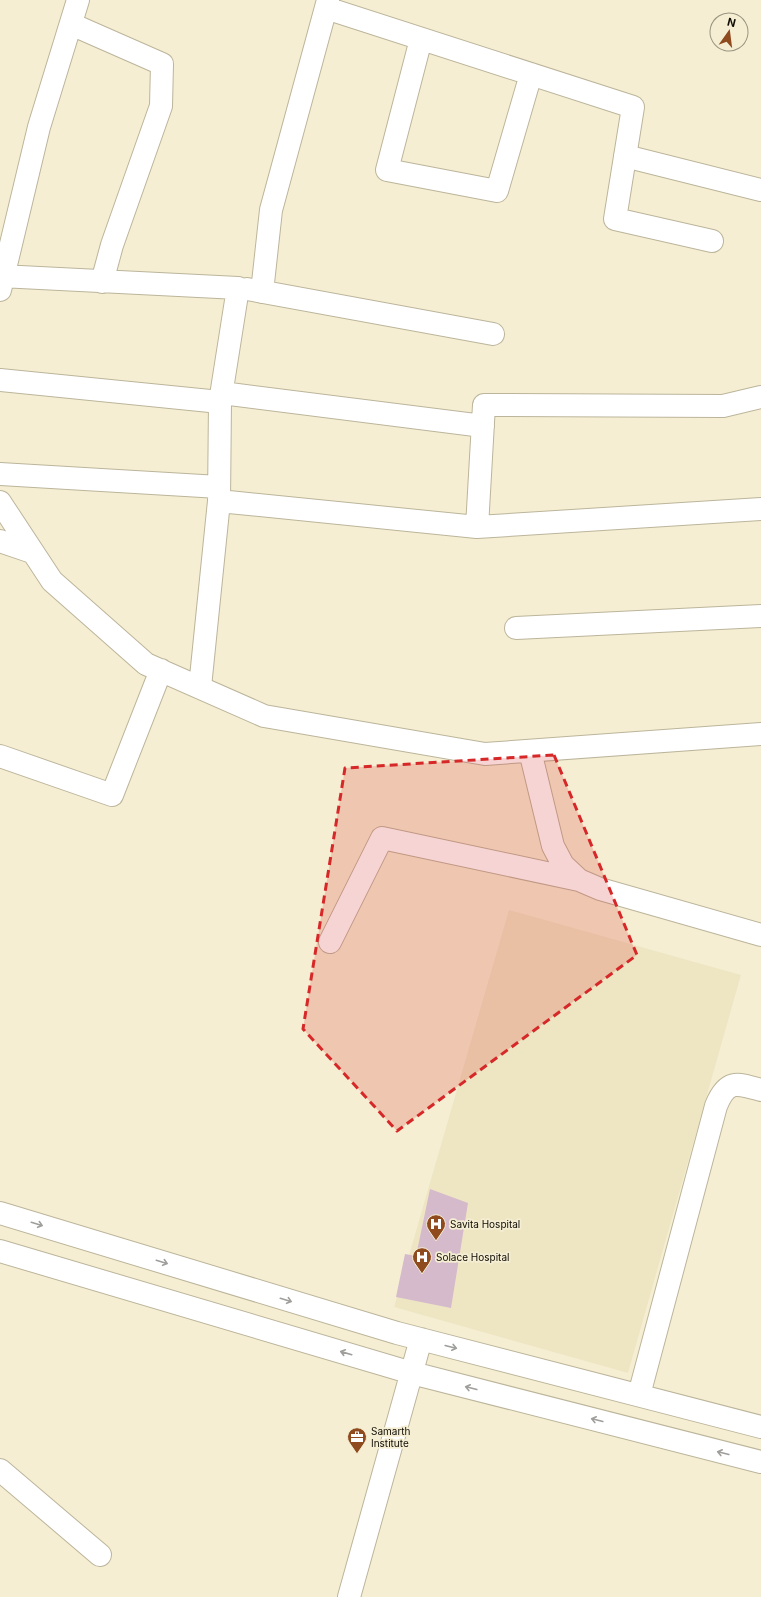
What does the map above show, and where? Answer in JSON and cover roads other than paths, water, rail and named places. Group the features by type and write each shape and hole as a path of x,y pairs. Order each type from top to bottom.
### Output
{"street":[{"path":"78,0 39,127 1,281 102,282 238,288 493,334"},
{"path":"262,292 271,210 327,4 421,39 633,107 615,219 712,241"},
{"path":"71,24 162,64 162,106 112,245 102,282"},
{"path":"421,39 387,170 497,191 531,74"},
{"path":"625,156 761,190"},
{"path":"200,687 219,494 221,398 238,288"},
{"path":"0,380 221,398 483,426"},
{"path":"477,527 484,405 723,406 761,397"},
{"path":"0,474 219,494 477,527 761,509"},
{"path":"0,502 52,581 146,664 264,716 484,754 761,734"},
{"path":"0,541 32,552"},
{"path":"516,628 761,616"},
{"path":"0,756 112,795 161,670"},
{"path":"530,751 553,846 563,865 579,880"},
{"path":"330,942 382,838 579,880 600,889 761,935"},
{"path":"639,1395 716,1106 722,1093 730,1086 742,1085 761,1090"},
{"path":"0,1213 421,1339 761,1427"},
{"path":"0,1251 412,1373 761,1462"},
{"path":"349,1597 421,1339"},
{"path":"0,1470 100,1555"}],"place":[{"name":"Savita Hospital","path":"436,1241"},
{"name":"Solace Hospital","path":"422,1274"},
{"name":"Samarth Institute","path":"357,1454"}]}
